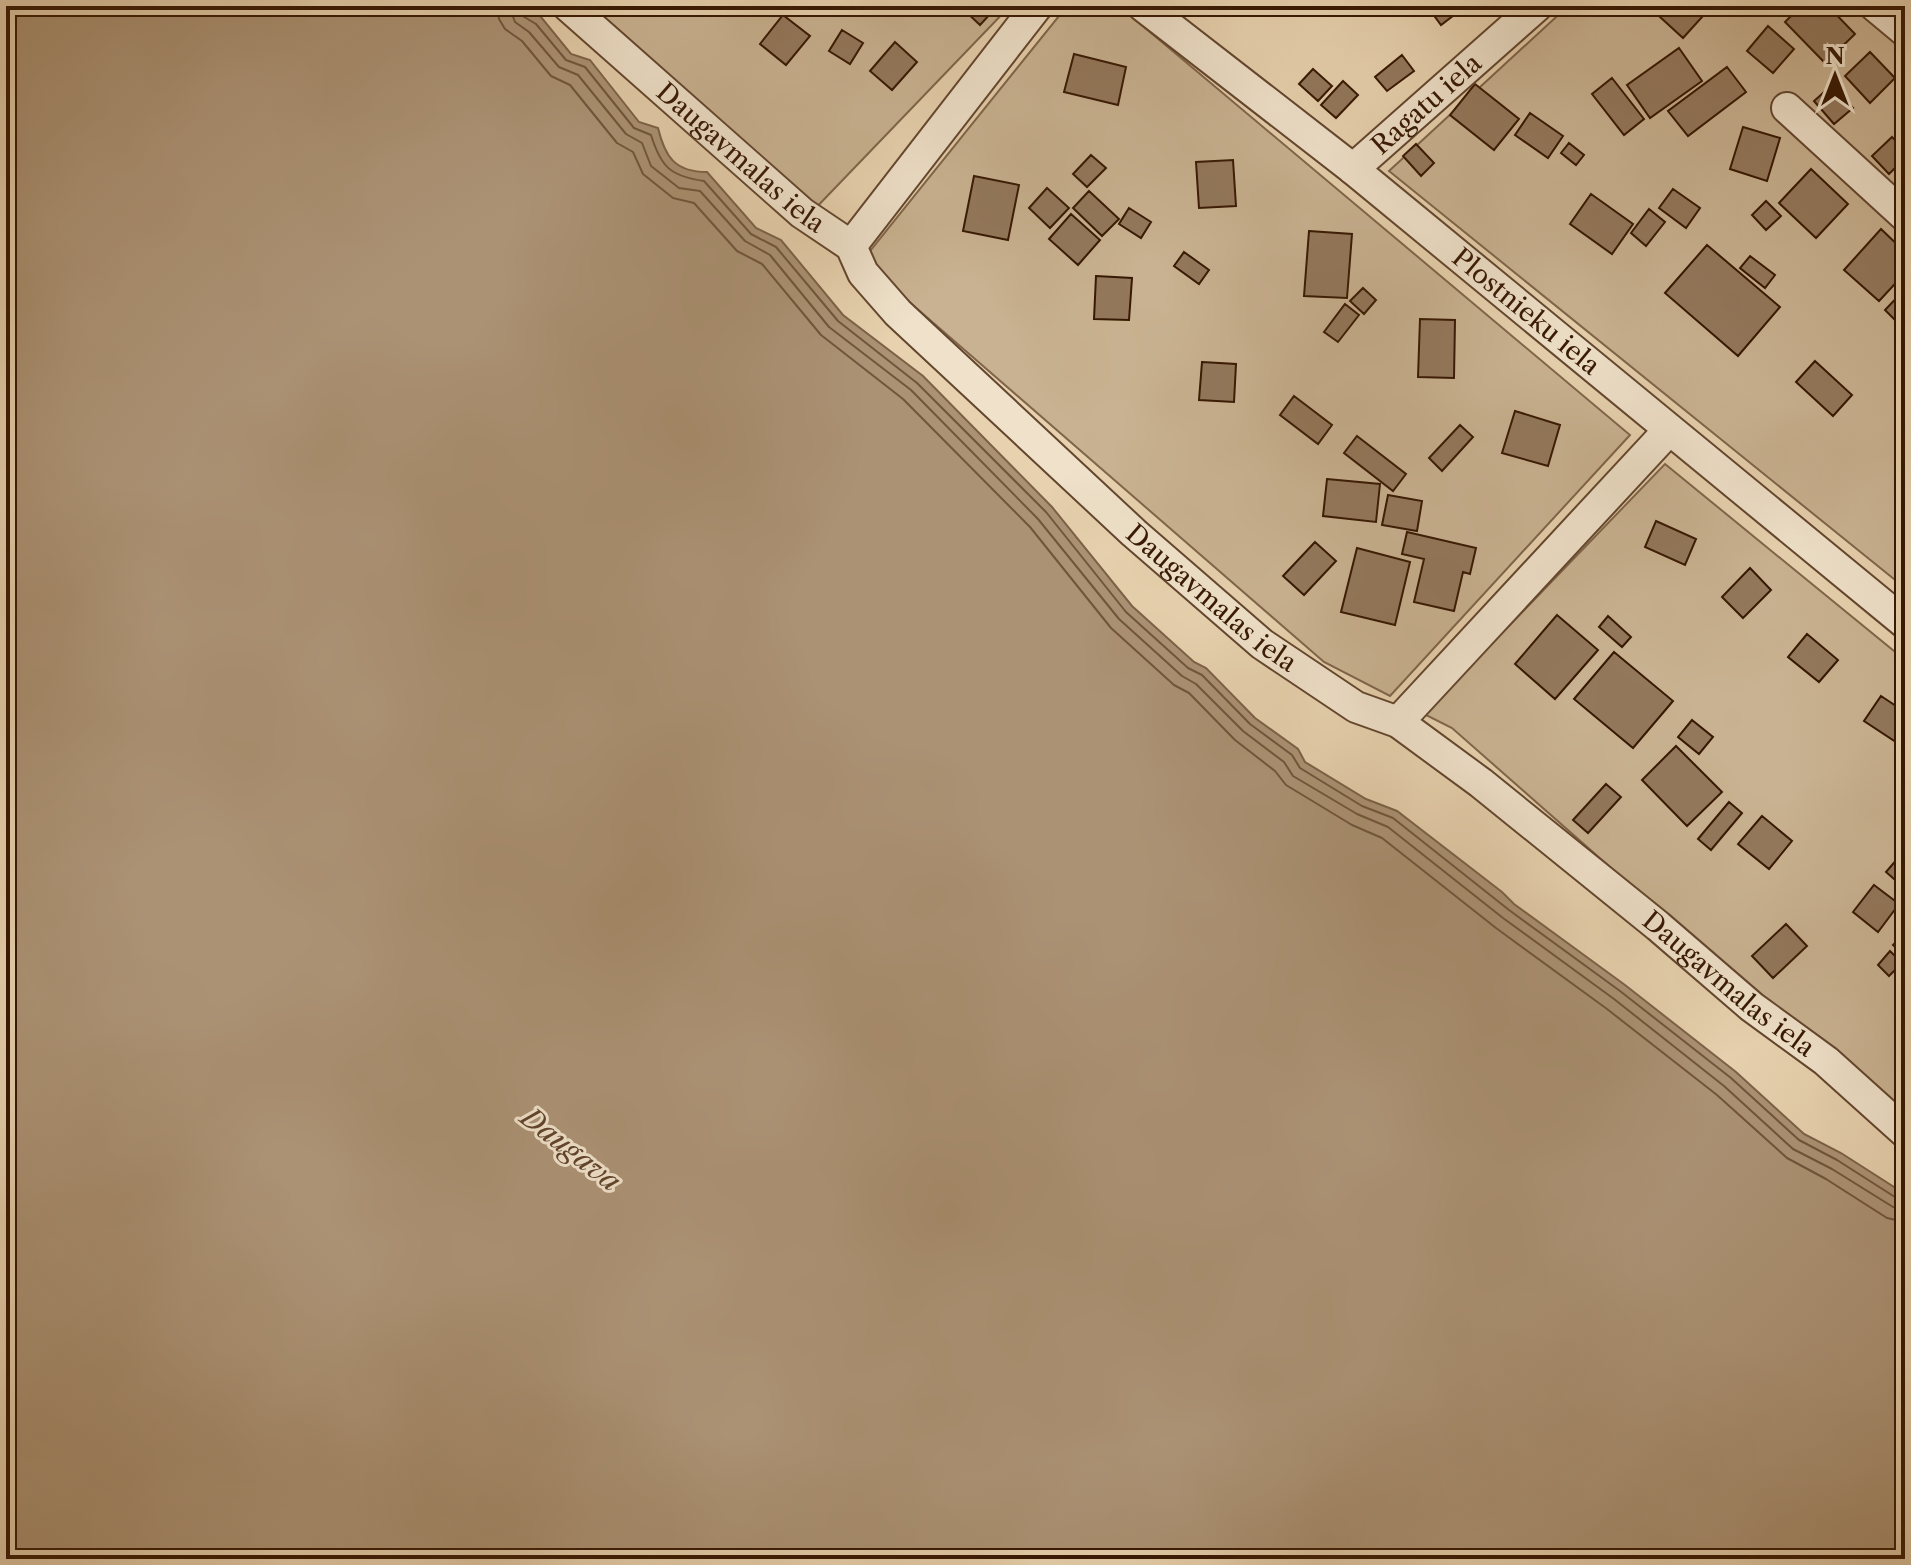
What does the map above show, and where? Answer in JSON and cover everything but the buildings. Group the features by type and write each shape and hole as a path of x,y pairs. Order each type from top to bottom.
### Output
{"street":[{"name":"Daugavmalas iela","path":"568,6 802,213 851,246 863,273 898,313 1134,533 1262,644 1356,707 1398,722 1481,783 1658,926 1752,1007 1826,1061 1905,1132"},
{"path":"851,246 1037,6"},
{"name":"Plostnieku iela","path":"1144,6 1353,169 1905,623"},
{"name":"Ragatu iela","path":"1353,169 1537,6"},
{"path":"1875,6 1905,31"},
{"path":"1787,108 1905,216"},
{"path":"1398,722 1669,430"}],"shaded area":[{"path":"577,6 1010,6 809,215"},
{"path":"1067,6 1119,6 1630,435 1390,696 1324,662 862,261"},
{"path":"1568,6 1859,6 1905,48 1905,588 1389,171"},
{"path":"1665,464 1905,660 1905,1112 1880,1089 1745,986 1452,728 1424,714"}],"water":[{"name":"Daugava","path":"6,6 524,6 541,17 571,54 590,60 639,122 658,128 664,147 673,161 687,169 707,172 756,228 781,240 843,315 923,376 1052,507 1132,606 1194,662 1206,668 1255,718 1298,749 1305,762 1366,799 1397,811 1736,1072 1804,1134 1841,1153 1905,1194 1905,1559 6,1559"}]}
